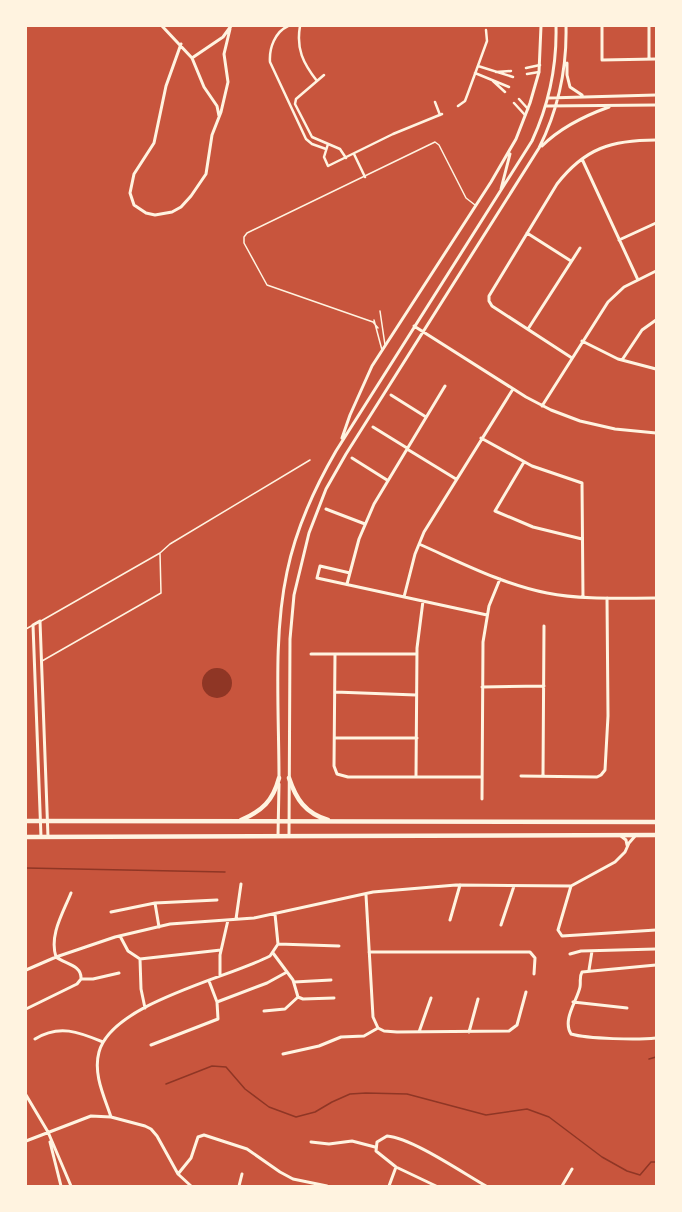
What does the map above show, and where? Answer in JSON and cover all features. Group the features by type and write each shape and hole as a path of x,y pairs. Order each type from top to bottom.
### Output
{"main road":[{"path":"239,821 265,806 274,792 279,778"},
{"path":"289,778 294,792 302,806 314,814 333,821"},
{"path":"26,822 656,822"},
{"path":"26,837 656,834"}],"street":[{"path":"162,26 181,44 192,58 204,87 217,106 219,116"},
{"path":"288,26 276,36 271,51 270,62 306,138 312,144 326,149"},
{"path":"300,26 298,40 300,53 304,62 318,81"},
{"path":"340,443 361,389 382,350 476,206 511,148 526,115 539,72 541,26"},
{"path":"278,836 279,645 286,577 296,537 311,497 340,443 532,141 548,98 555,61 556,26"},
{"path":"566,26 567,75 570,87 585,96"},
{"path":"602,26 602,60 656,58"},
{"path":"649,26 649,59"},
{"path":"181,44 166,86 154,143 132,178 130,197 134,205 141,211 156,215 172,212 181,207 191,196 206,174 212,135 219,116 228,82 224,54 231,28"},
{"path":"192,58 216,43 231,28"},
{"path":"458,106 467,97 487,41 486,30"},
{"path":"289,836 290,627 294,595 303,550 320,503 334,475 539,148 549,128 559,97 566,52"},
{"path":"526,68 540,65"},
{"path":"478,66 493,72 513,77"},
{"path":"493,72 511,71"},
{"path":"527,74 539,72"},
{"path":"475,73 509,87"},
{"path":"324,75 296,99 295,104 312,137 340,149 346,158"},
{"path":"491,79 504,92"},
{"path":"548,98 656,95"},
{"path":"519,99 528,109"},
{"path":"328,144 324,157 328,166 393,134 429,121 441,114 435,102"},
{"path":"514,103 526,115"},
{"path":"546,106 656,105"},
{"path":"539,148 554,135 577,120 613,106"},
{"path":"572,358 492,306 489,301 490,294 557,184 582,159 603,147 616,143 656,140"},
{"path":"500,192 511,148"},
{"path":"354,154 365,177"},
{"path":"582,159 638,280"},
{"path":"619,240 656,224"},
{"path":"527,233 571,261"},
{"path":"528,330 580,248"},
{"path":"542,406 608,302 620,290 656,271"},
{"path":"622,360 642,330 656,320"},
{"path":"414,326 542,406 592,424 624,431 656,433"},
{"path":"582,341 622,360 656,369"},
{"path":"347,584 365,524 387,480 445,386"},
{"path":"404,597 419,544 429,522 513,389"},
{"path":"391,395 426,418"},
{"path":"373,427 456,479"},
{"path":"481,438 524,462 582,483 583,597"},
{"path":"352,458 387,480"},
{"path":"524,462 495,511 533,527 582,539"},
{"path":"326,508 365,524"},
{"path":"419,544 500,579 538,591 583,597 656,598"},
{"path":"350,573 320,566 317,578 487,615"},
{"path":"482,799 483,642 487,615 500,579"},
{"path":"521,776 597,777 604,773 607,760 607,598"},
{"path":"416,778 416,654 419,622 423,601"},
{"path":"41,837 33,625 40,621 48,837"},
{"path":"543,776 544,626"},
{"path":"311,654 416,654"},
{"path":"335,654 334,766 337,774 348,777 482,777"},
{"path":"482,687 544,686"},
{"path":"335,692 416,695"},
{"path":"335,738 417,738"},
{"path":"619,835 626,840 627,847"},
{"path":"26,970 56,957 120,936 170,924 228,920 275,914 387,890 460,885 571,886 615,862 625,852 636,835"},
{"path":"236,919 241,884"},
{"path":"450,920 460,885"},
{"path":"501,925 514,886"},
{"path":"571,886 558,930 562,936 656,930"},
{"path":"71,893 56,931 53,947 56,957 78,969 81,973 82,979"},
{"path":"366,894 373,1017 378,1028 389,1032 509,1031 514,1029 517,1025 526,992"},
{"path":"111,912 155,903 217,900"},
{"path":"155,903 159,927"},
{"path":"111,1117 97,1071 99,1051 111,1030 121,1021 145,1008 220,976 260,961 273,953 278,944 275,914"},
{"path":"220,976 221,950 228,920"},
{"path":"120,936 128,952 140,959 221,950"},
{"path":"278,944 339,946"},
{"path":"570,954 581,951 656,949"},
{"path":"589,970 592,951"},
{"path":"369,952 530,952 535,958 534,974"},
{"path":"273,953 294,982 298,997"},
{"path":"140,959 141,989 145,1008"},
{"path":"656,965 584,971 580,974 580,988 573,1002 569,1028 570,1033 573,1035 645,1039 656,1038"},
{"path":"217,1002 267,983 287,972"},
{"path":"26,1009 77,984 82,979 93,979 119,973"},
{"path":"294,982 331,980"},
{"path":"151,1045 217,1019 219,1014 217,1002 209,981"},
{"path":"298,997 303,999 334,998"},
{"path":"264,1011 285,1009 298,997"},
{"path":"419,1032 431,998"},
{"path":"469,1032 478,999"},
{"path":"573,1002 627,1008"},
{"path":"283,1054 319,1046 341,1038 364,1036 378,1028"},
{"path":"35,1039 43,1034 61,1030 79,1032 104,1042"},
{"path":"26,1096 48,1132 71,1186"},
{"path":"26,1141 92,1116 111,1117 144,1126 151,1129 157,1136 178,1174 190,1186"},
{"path":"48,1132 61,1186"},
{"path":"178,1174 192,1158 198,1137 204,1135 247,1149 280,1172 293,1179 328,1186"},
{"path":"375,1147 380,1138 384,1136 391,1136 421,1149 486,1186"},
{"path":"311,1142 329,1144 352,1141 375,1147"},
{"path":"375,1147 377,1152 396,1167 436,1186"},
{"path":"389,1186 396,1167"},
{"path":"562,1186 572,1169"},
{"path":"239,1186 242,1174"}],"lane":[{"path":"378,328 373,322 267,286 244,241 244,237 247,233 437,143 466,198 476,206"},
{"path":"380,311 385,345"},
{"path":"374,320 378,328 382,350"},
{"path":"40,621 160,553 170,544 310,460"},
{"path":"42,662 161,593 160,553"},
{"path":"26,629 33,625"}],"shaded area":[{"path":"217,668 228,672 232,683 228,694 217,698 206,694 202,683 206,672"}],"waterway":[{"path":"26,868 225,872"},
{"path":"649,1059 656,1057"},
{"path":"166,1084 212,1066 226,1067 245,1089 269,1107 296,1117 315,1112 350,1094 366,1093 407,1094 486,1115 527,1109 549,1117 602,1157 627,1171 640,1175 651,1162 656,1162"}]}
